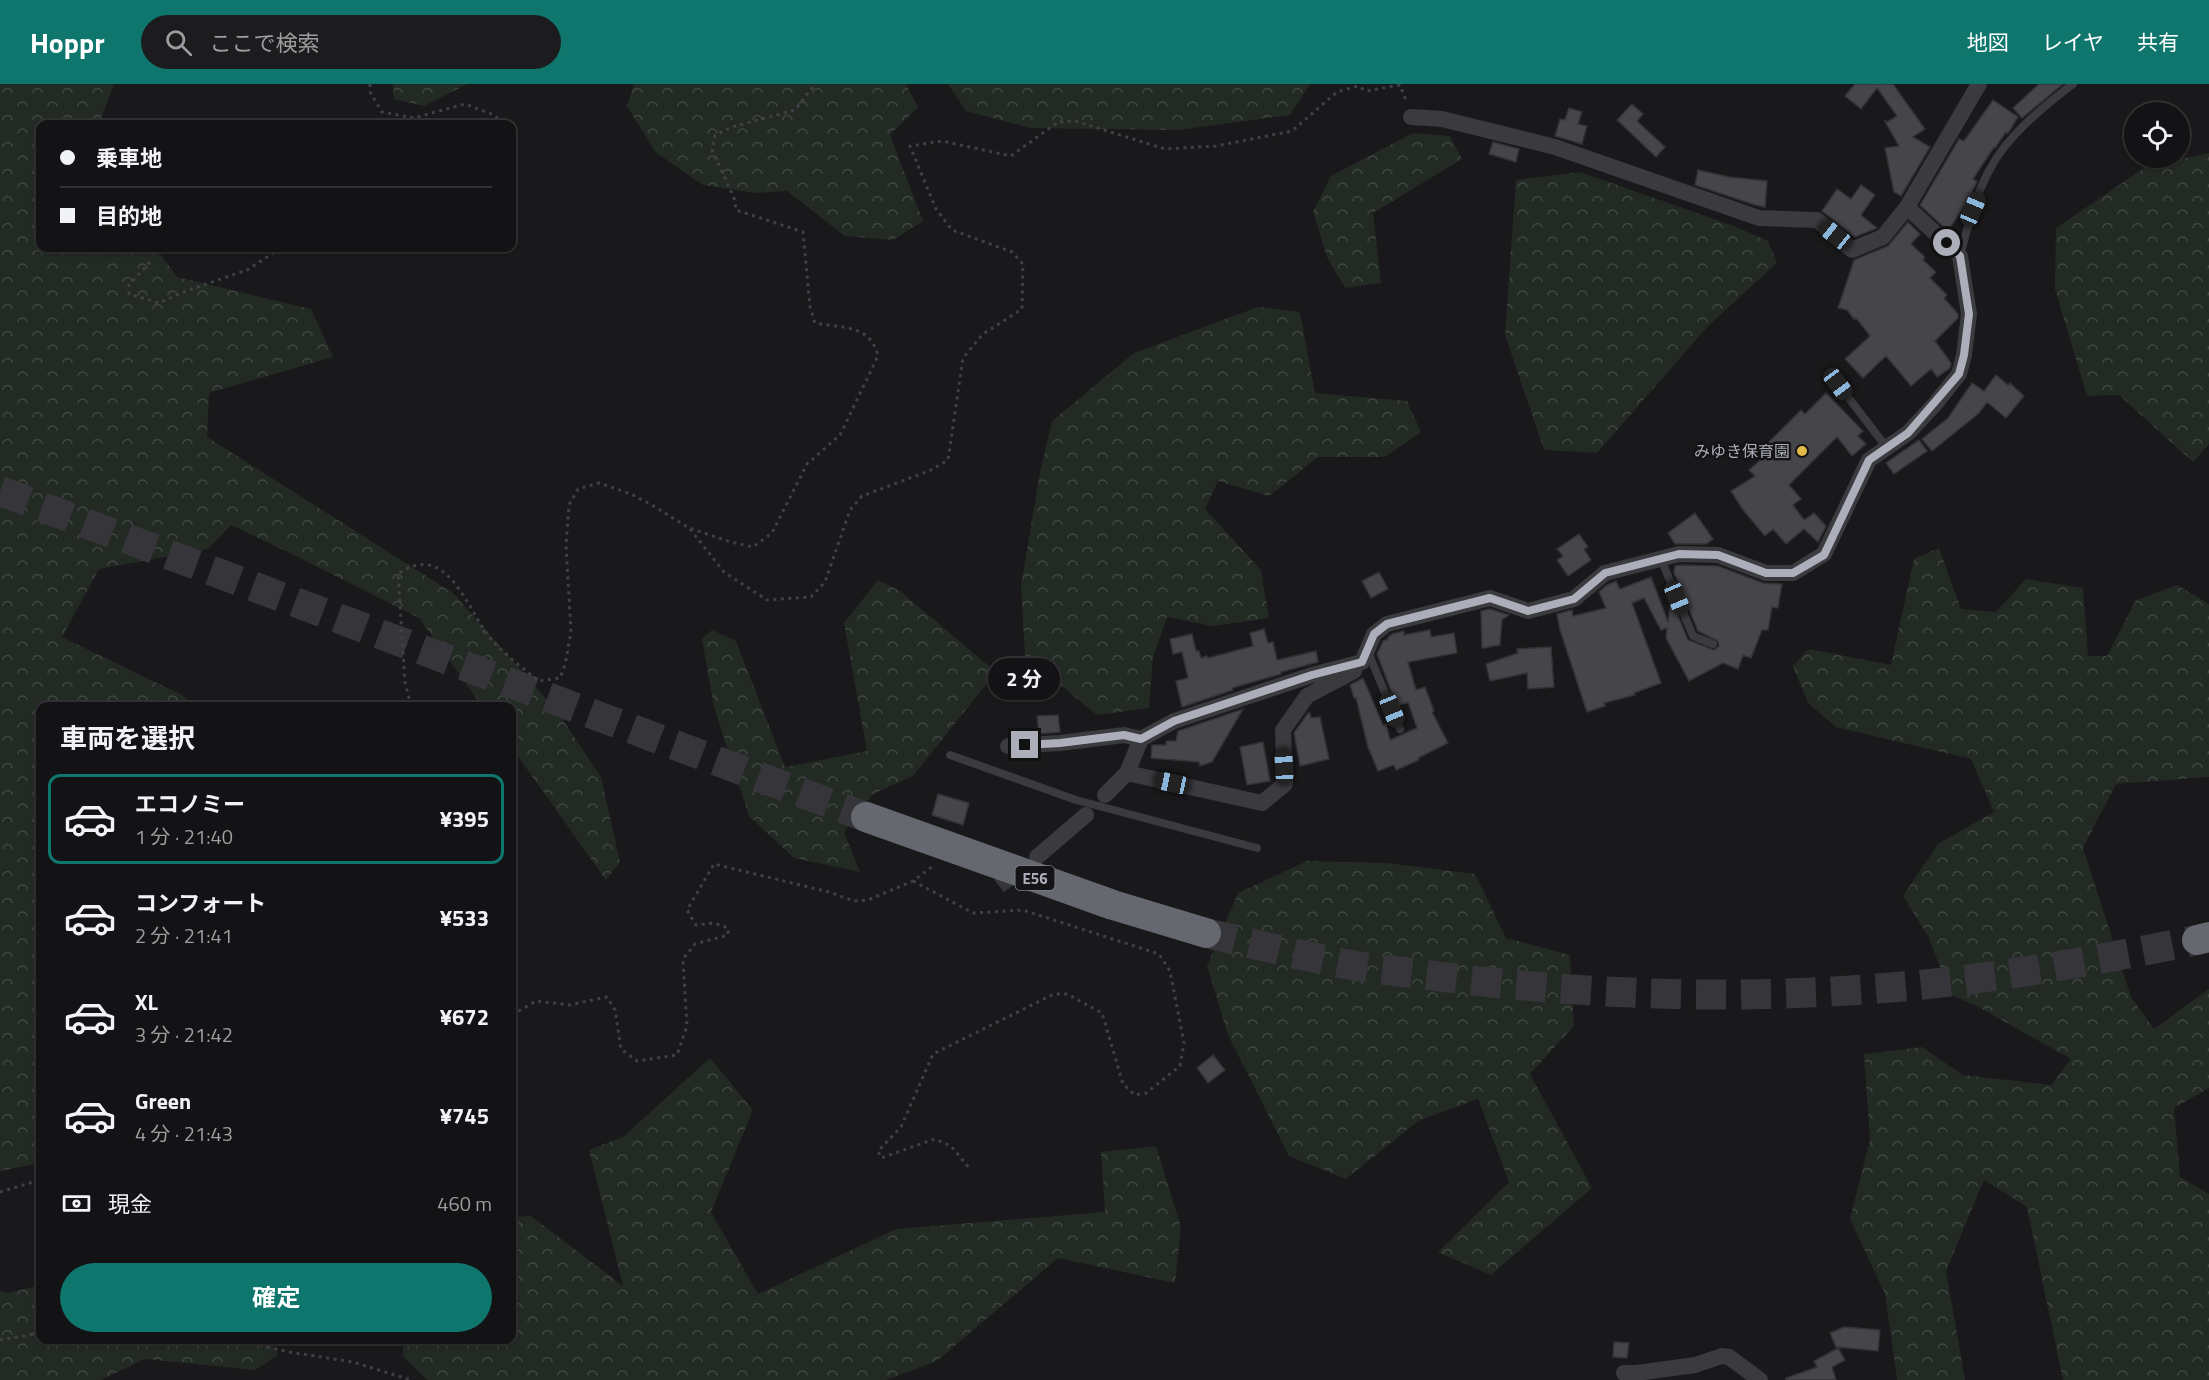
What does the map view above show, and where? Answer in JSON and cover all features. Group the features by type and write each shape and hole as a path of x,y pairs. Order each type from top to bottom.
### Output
{"highway":[{"name":"E56","path":"866,817 1113,905 1206,933"}],"street":[{"path":"1411,117 1442,119 1555,147 1760,218 1817,220 1852,250 1883,237 1907,207 1979,84"},
{"path":"1127,773 1262,803 1285,784 1283,730 1307,696 1354,670 1365,656 1374,634 1387,624 1490,598 1528,611 1574,599 1605,573 1679,554 1718,555 1766,573 1793,573 1824,555 1869,460 1908,433 1959,374 1964,355 1969,314 1960,256 1907,207"},
{"path":"1105,795 1127,773 1141,739 1174,721 1365,656"},
{"path":"1008,746 1060,743 1124,735 1141,739"},
{"path":"1036,857 1086,814"},
{"path":"1624,1373 1695,1365 1722,1356 1730,1357 1760,1380"}],"lane":[{"path":"1960,256 1973,209 1990,168 2012,136 2073,84"},
{"path":"1838,384 1887,448"},
{"path":"1661,559 1693,636 1713,644"},
{"path":"1365,656 1400,729"},
{"path":"950,755 1086,802 1257,848"}],"path":[{"path":"370,84 370,92 382,112 414,118 465,104 494,115 499,120"},
{"path":"410,702 405,682 398,574 411,565 436,566 451,578 488,635 514,661 539,681 560,678 565,665 571,632 566,545 569,505 578,489 599,483 631,494 689,528 753,547 772,533 807,464 840,435 878,356 876,345 864,332 815,323 810,307 803,232 736,210 734,198 712,150 715,135 795,110 815,84"},
{"path":"689,528 724,572 767,600 811,597 825,582 850,510 862,496 929,471 948,460 963,358 983,334 1022,309 1023,264 1012,252 952,230 936,209 910,146 942,141 1011,156 1058,122 1075,121 1165,149 1216,146 1292,131 1337,92 1358,86 1366,91 1400,85 1411,117"},
{"path":"150,262 129,285 129,294 159,303 247,270 275,252"},
{"path":"516,1013 536,1001 569,1005 607,997 615,1010 621,1048 637,1061 677,1055 687,1026 683,959 695,944 728,935 728,928 714,923 696,925 687,910 714,864 829,892 854,901 868,900 912,880 936,865"},
{"path":"912,880 973,913 1023,910 1159,954 1170,971 1184,1043 1180,1066 1146,1093 1135,1095 1123,1084 1102,1013 1067,994 1054,994 933,1054 901,1127 878,1151 880,1158 935,1139 951,1146 970,1169"},
{"path":"0,1192 36,1181"},
{"path":"0,1340 36,1334"},
{"path":"255,1344 353,1362 411,1380"}],"green space":[{"path":"0,84 114,84 100,120 36,120 36,252 159,252 177,277 311,309 333,357 209,393 207,437 453,593 557,711 601,777 620,862 606,880 516,754 516,702 479,702 419,618 231,525 208,549 99,569 62,637 182,695 191,702 36,702 36,1164 0,1171"},
{"path":"393,84 467,84 424,106 394,99"},
{"path":"634,84 906,84 918,107 890,135 923,221 893,240 845,236 787,191 756,193 703,185 655,152 627,106"},
{"path":"948,84 1310,84 1290,115 1178,130 1030,128 966,111"},
{"path":"1413,133 1450,136 1462,159 1373,213 1381,283 1345,288 1327,257 1313,212 1331,176"},
{"path":"2209,153 2209,444 2193,462 2119,395 2087,396 2055,289 2056,228 2144,168 2190,168 2190,157"},
{"path":"1580,172 1734,226 1768,241 1777,263 1708,326 1597,453 1544,450 1505,335 1516,180"},
{"path":"1258,307 1300,312 1315,393 1407,401 1421,432 1385,457 1318,457 1269,496 1218,481 1205,509 1261,570 1269,618 1212,626 1167,617 1153,658 1149,708 1097,715 1025,656 1021,586 1040,472 1052,421 1134,353"},
{"path":"1939,548 1961,609 1996,612 2026,579 2083,588 2088,656 2107,656 2136,600 2177,585 2209,604 2209,777 2116,784 2083,848 2131,997 2154,1029 2209,989 2209,1088 2174,1108 2180,1177 2209,1194 2209,1380 2063,1380 2027,1207 1984,1180 1946,1271 1965,1380 1897,1380 1885,1294 1850,1219 1870,1140 1864,1054 1922,1047 1963,1075 2051,1085 2071,1059 1975,1005 1951,995 1928,936 1903,896 1938,844 1994,812 1971,759 1836,727 1808,703 1793,666 1809,649 1891,665 1914,559"},
{"path":"878,580 900,591 996,672 913,776 873,794 844,832 860,872 794,858 749,816 714,707 702,639 712,630 736,641 785,767 867,751 844,623"},
{"path":"1307,861 1386,863 1475,874 1506,938 1570,955 1574,1026 1530,1074 1592,1188 1491,1275 1438,1252 1509,1182 1478,1099 1418,1121 1346,1179 1289,1156 1228,1035 1207,966 1238,893"},
{"path":"710,1058 753,1110 711,1212 758,1294 896,1229 1105,1212 1101,1152 1156,1146 1181,1227 1175,1283 1058,1258 937,1361 886,1380 427,1380 403,1356 403,1344 516,1344 516,1217 531,1216 623,1286 589,1150 623,1137"},
{"path":"36,1286 36,1344 273,1344 278,1355 255,1370 145,1359 101,1380 0,1380 0,1291 9,1293"}],"building":[{"path":"1855,84 1893,84 1925,129 1913,137 1930,147 1901,196 1894,192 1885,148 1899,146 1884,120 1887,122 1897,116 1877,88 1861,109 1845,96"},
{"path":"2039,84 2063,84 2022,118 2013,108"},
{"path":"1993,100 2018,117 2008,133 2006,132 1994,147 1973,179 1977,181 1970,197 1948,231 1920,205 1959,139 1964,141"},
{"path":"1632,104 1643,114 1637,121 1665,147 1656,157 1617,120"},
{"path":"1569,108 1582,112 1578,124 1587,126 1582,144 1555,136 1560,119 1565,120"},
{"path":"1493,142 1519,149 1516,162 1489,154"},
{"path":"1698,170 1729,177 1767,181 1765,207 1695,185"},
{"path":"1861,185 1875,195 1861,215 1877,228 1855,237 1822,211 1837,189 1851,199"},
{"path":"1908,222 1920,234 1911,244 1936,272 1930,278 1947,295 1944,298 1958,314 1958,318 1935,341 1951,363 1950,368 1937,377 1931,369 1911,386 1886,356 1863,378 1845,359 1870,336 1847,310 1838,308 1854,260 1888,246"},
{"path":"1996,375 2008,385 2010,383 2024,396 2006,418 1987,402 1979,413 1932,451 1922,439 1948,418 1972,383 1984,391"},
{"path":"1826,393 1863,431 1858,436 1866,444 1852,456 1837,437 1789,485 1801,499 1793,505 1804,520 1814,513 1826,526 1818,542 1804,529 1786,544 1773,529 1765,536 1743,510 1731,491 1755,476 1749,470 1766,455 1761,450 1801,410 1805,414"},
{"path":"1919,440 1927,451 1894,474 1886,463"},
{"path":"1695,513 1713,539 1706,544 1675,544 1668,533"},
{"path":"1579,534 1588,547 1584,549 1591,560 1568,576 1557,560 1563,556 1557,549"},
{"path":"1675,566 1718,566 1763,583 1782,584 1778,608 1772,607 1768,630 1762,630 1751,658 1743,655 1738,669 1723,663 1689,681 1666,638 1667,628 1661,630 1644,598 1632,603 1661,683 1634,693 1635,695 1604,703 1605,706 1587,712 1560,630 1557,614 1572,610 1573,616 1606,608 1599,592 1607,585 1616,581 1620,589 1651,577 1668,622 1671,599 1688,640 1714,650 1719,646 1718,641 1698,631 1674,573"},
{"path":"1379,572 1388,589 1371,598 1362,581"},
{"path":"1490,609 1509,615 1502,620 1500,645 1482,648 1481,611"},
{"path":"1264,629 1268,643 1273,642 1277,660 1316,651 1318,662 1232,688 1233,690 1182,707 1176,681 1188,678 1182,652 1173,654 1170,639 1192,634 1196,651 1199,651 1201,658 1207,656 1208,658 1253,646 1250,633"},
{"path":"1430,630 1431,637 1454,633 1457,653 1408,662 1416,690 1425,687 1434,711 1432,712 1448,743 1396,770 1394,765 1378,771 1368,747 1356,698 1354,698 1350,685 1363,678 1383,725 1386,724 1390,740 1417,728 1408,702 1397,706 1377,654 1383,641 1392,634 1404,631 1404,635"},
{"path":"1551,647 1554,687 1528,689 1527,673 1490,681 1486,664 1518,653 1517,649"},
{"path":"1243,709 1212,762 1200,766 1199,762 1151,758 1152,745 1166,745 1166,741 1176,741 1178,731"},
{"path":"1308,713 1311,718 1320,717 1329,759 1300,766 1294,733"},
{"path":"1058,715 1060,732 1039,734 1037,716"},
{"path":"1263,742 1270,781 1247,785 1240,747"},
{"path":"938,794 969,803 963,825 932,815"},
{"path":"1213,1055 1225,1070 1208,1083 1197,1068"},
{"path":"1844,1327 1880,1330 1878,1351 1836,1347 1830,1333"},
{"path":"1614,1342 1629,1343 1627,1358 1613,1357"},
{"path":"1838,1348 1845,1360 1832,1367 1836,1380 1786,1380 1786,1378 1817,1367 1814,1361"}],"tunnel":[{"path":"0,491 866,817"},
{"path":"999,886 1022,868"},
{"path":"1206,933 1343,963 1443,977 1608,992 1719,995 1829,992 1924,985 2002,975 2197,940"}],"place":[{"name":"みゆき保育園","path":"1802,451"}],"route":[{"path":"1025,745 1124,735 1141,739 1174,721 1312,675 1362,662 1374,634 1387,624 1490,598 1528,611 1574,599 1605,573 1679,554 1718,555 1766,573 1793,573 1824,555 1869,460 1908,433 1959,374 1964,355 1969,314 1960,256 1947,243"}]}
